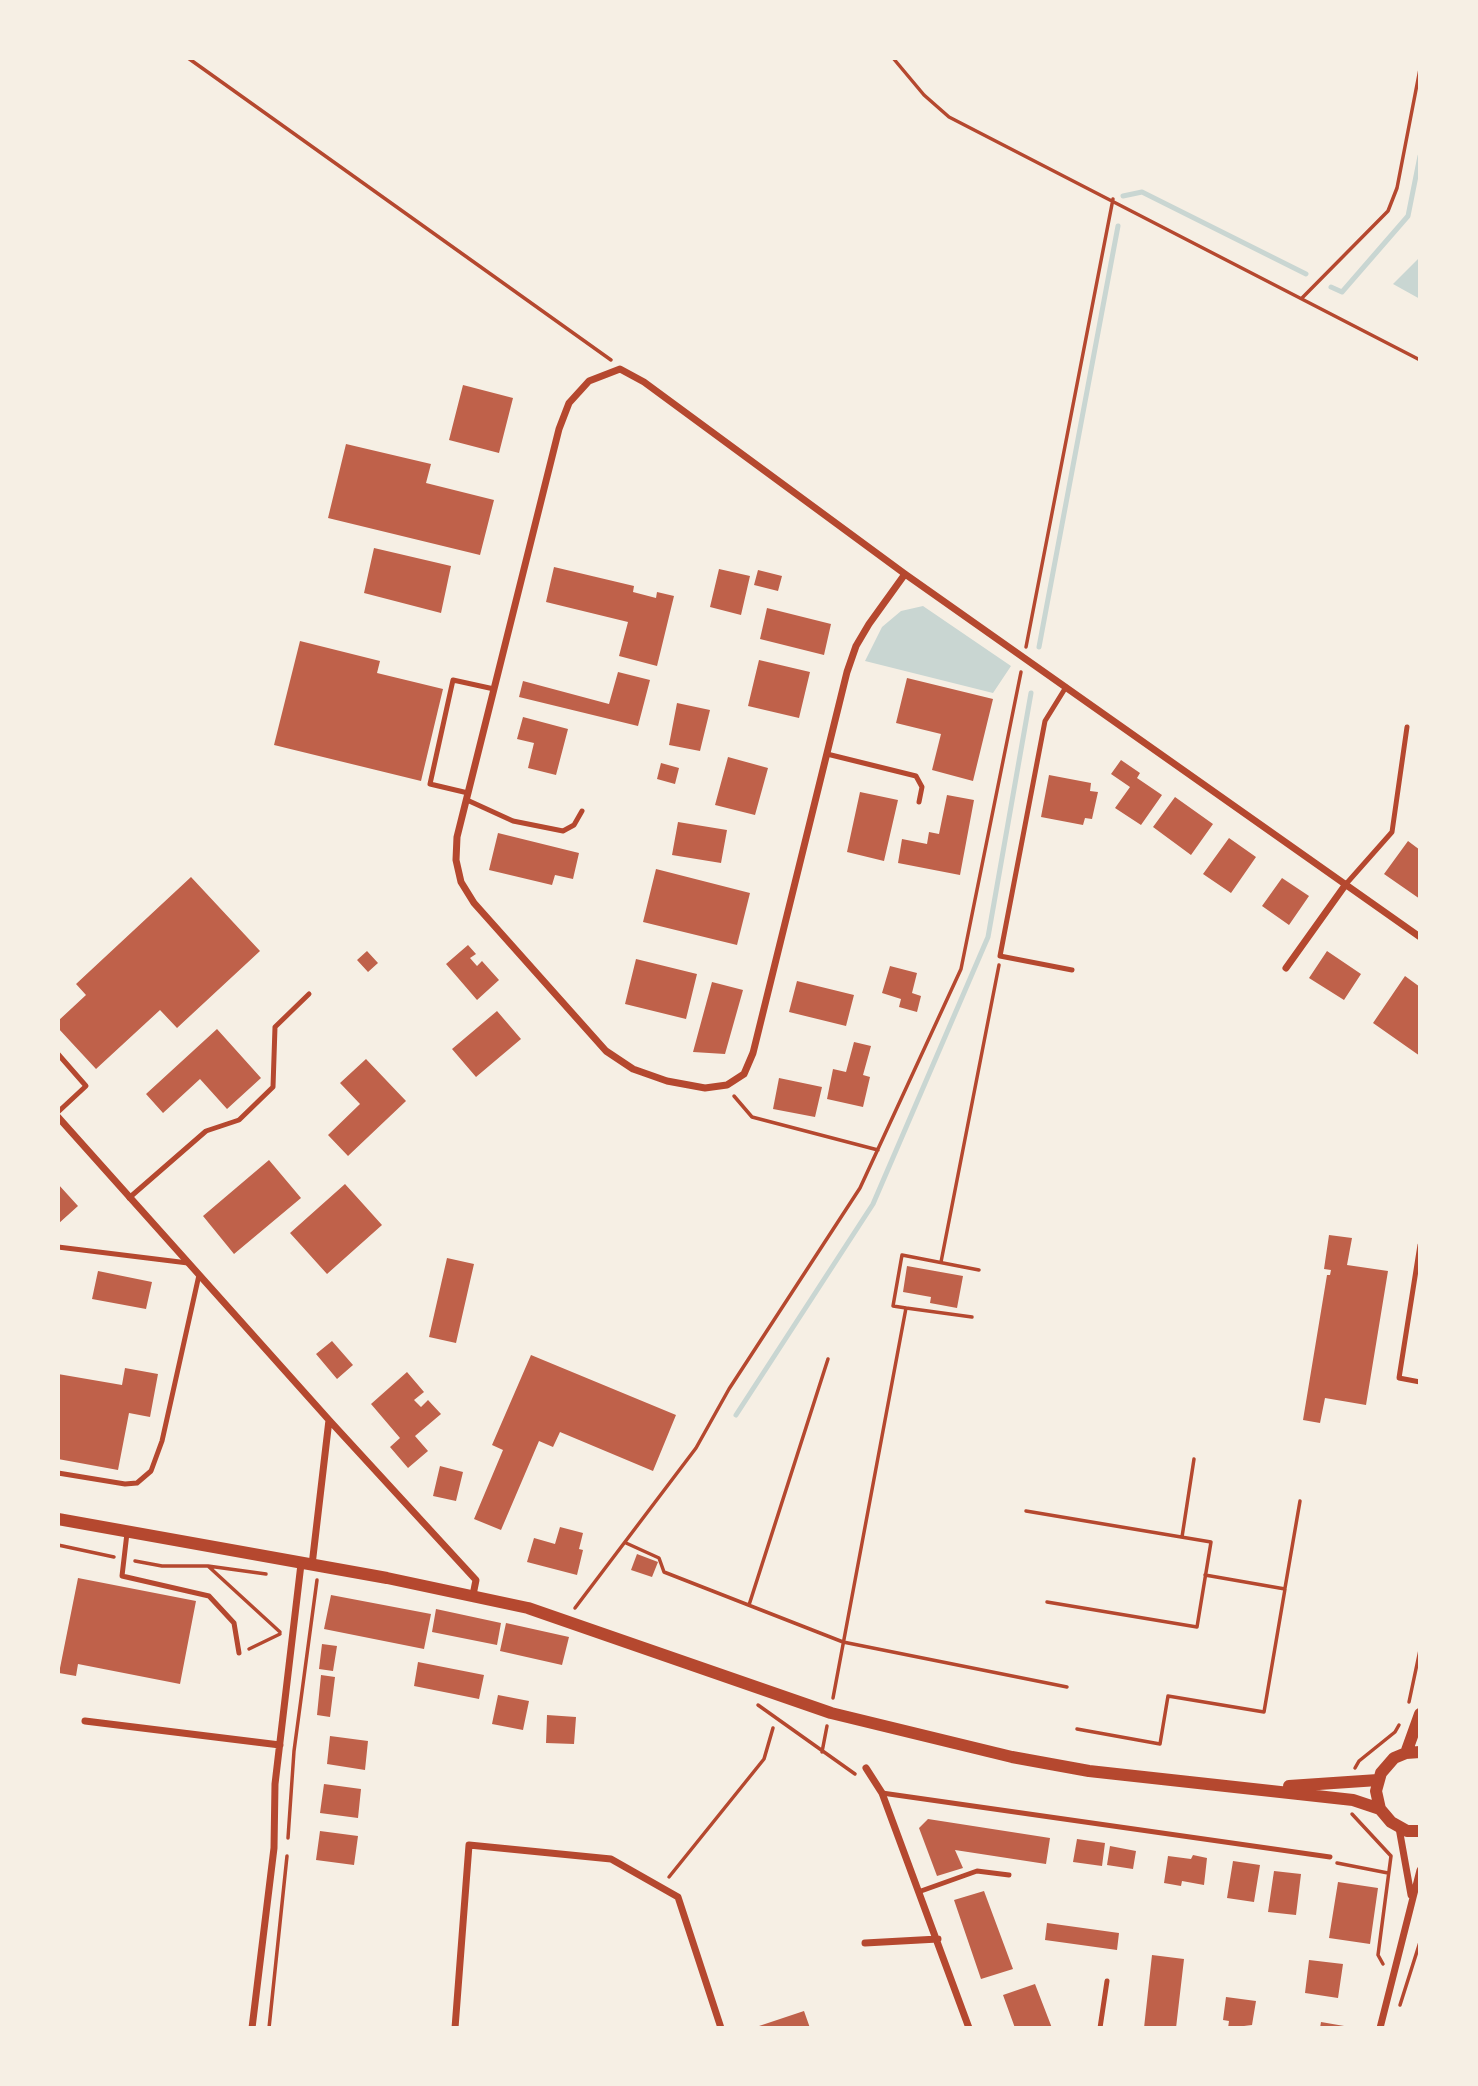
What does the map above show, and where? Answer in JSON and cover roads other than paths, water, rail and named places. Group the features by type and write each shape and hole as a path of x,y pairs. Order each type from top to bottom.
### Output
{"street":[{"path":"905,574 856,646 753,1053 744,1074 727,1085 705,1088 667,1081 633,1069 606,1051 474,903 461,882 456,860 457,837 559,429 569,403 590,381 620,369 644,382 905,574 1420,937"},
{"path":"1286,968 1346,884"},
{"path":"58,1114 129,1198 476,1580 473,1595"},
{"path":"252,2028 274,1848 280,1745 300,1578 307,1565 329,1420"},
{"path":"58,1519 473,1595 567,1621 831,1713 922,1737 1089,1771 1353,1800 1380,1809 1398,1827 1406,1857 1411,1901"},
{"path":"1406,1753 1420,1714"},
{"path":"85,1721 280,1745"},
{"path":"1380,1809 1378,1780 1385,1767 1406,1753 1420,1752"},
{"path":"866,1768 882,1793 921,1891 969,2028"},
{"path":"1261,1788 1378,1780"},
{"path":"1398,1827 1420,1831"},
{"path":"455,2028 469,1846 611,1859 678,1898 721,2028"},
{"path":"1380,2028 1420,1870"},
{"path":"865,1942 938,1939"}],"lane":[{"path":"494,689 453,680 430,784 468,796 513,821 563,831 574,825 582,811"},
{"path":"1066,687 1045,721 1000,956 1072,970"},
{"path":"1346,884 1392,832 1407,727"},
{"path":"827,754 916,776 922,787 919,802"},
{"path":"129,1198 206,1131 239,1119 273,1087 275,1027 309,994"},
{"path":"58,1054 86,1086 58,1114"},
{"path":"1420,1245 1399,1378 1420,1382"},
{"path":"58,1247 188,1263"},
{"path":"58,1473 125,1484 137,1483 151,1471 162,1441 199,1275"},
{"path":"127,1533 122,1576 209,1596 234,1623 239,1653"},
{"path":"882,1793 1330,1857"},
{"path":"921,1891 977,1871 1009,1875"},
{"path":"1100,2028 1107,1981"}],"waterway":[{"path":"1331,287 1342,292 1408,216 1420,156"},
{"path":"1123,196 1142,192 1306,274"},
{"path":"1039,647 1118,226"},
{"path":"736,1415 873,1204 988,937 1031,693"}]}
